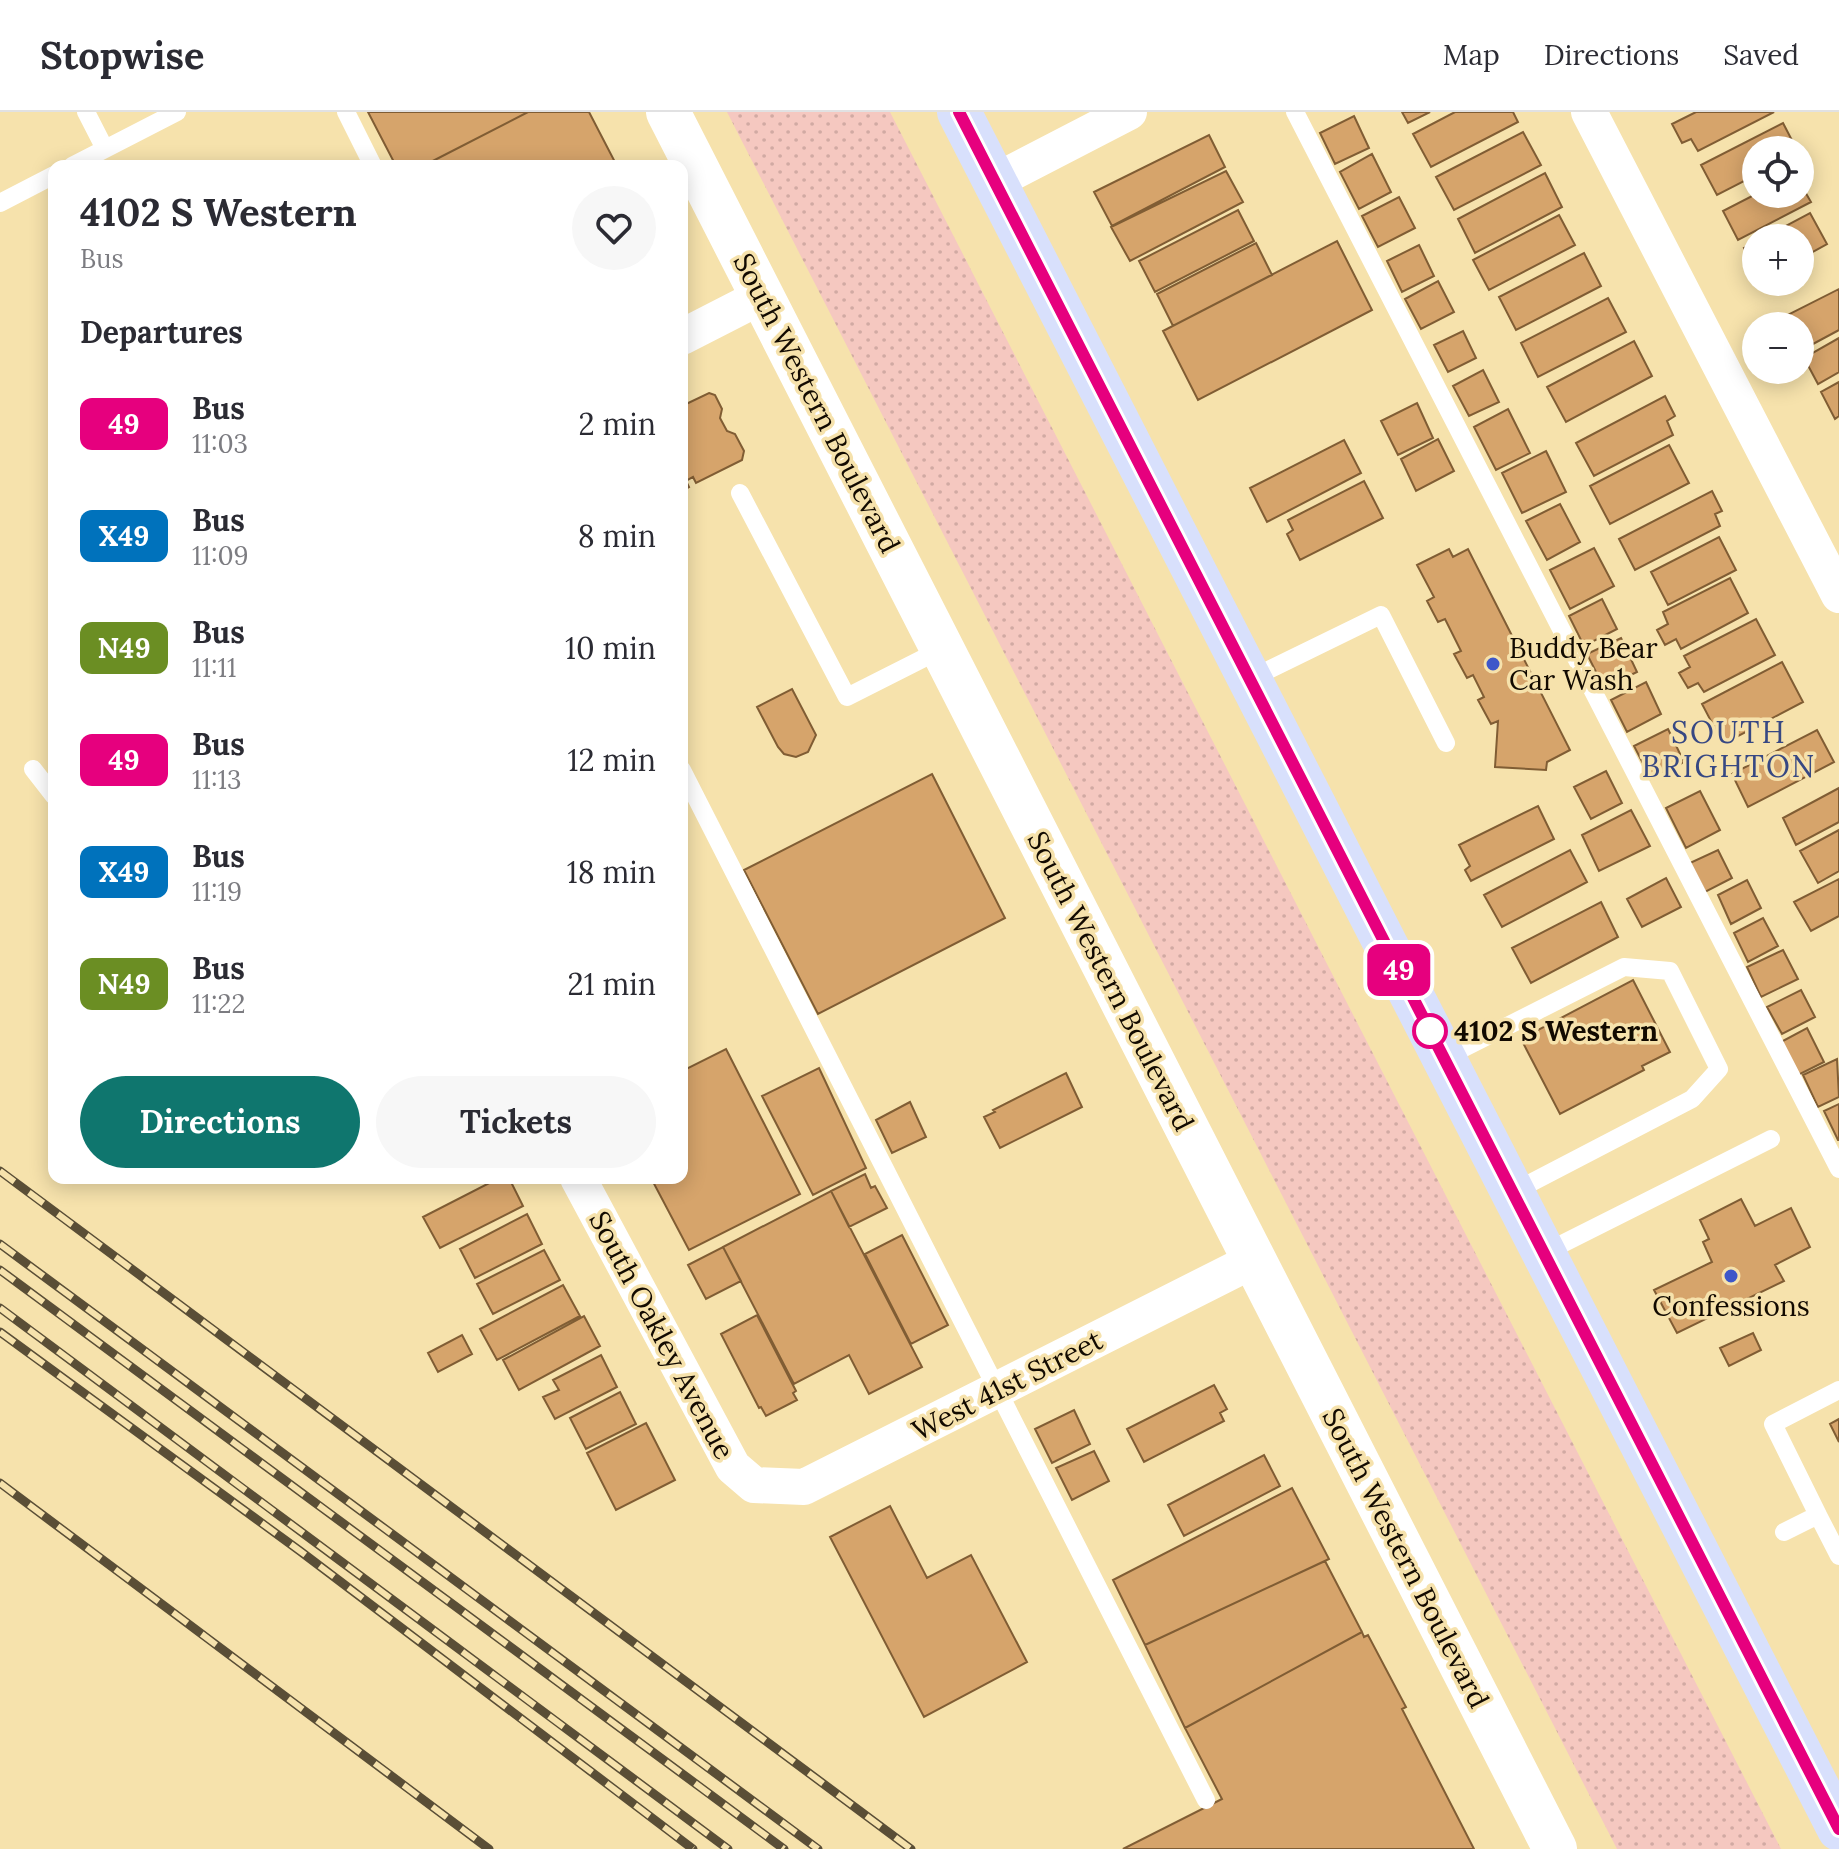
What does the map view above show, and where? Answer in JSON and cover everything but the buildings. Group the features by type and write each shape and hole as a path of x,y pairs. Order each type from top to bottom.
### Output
{"main road":[{"path":"959,112 1839,1829"}],"street":[{"name":"South Western Boulevard","path":"668,112 1555,1849"},
{"path":"994,182 1129,112"},
{"path":"1589,112 1839,595"},
{"path":"688,334 762,296"},
{"name":"South Oakley Avenue","path":"581,1184 733,1467 754,1485"},
{"name":"West 41st Street","path":"754,1485 804,1487 1254,1260"}],"lane":[{"path":"86,112 105,149"},
{"path":"84,160 177,112"},
{"path":"346,112 370,160"},
{"path":"1295,112 1839,1169"},
{"path":"0,203 48,178"},
{"path":"740,493 847,697 942,649"},
{"path":"1250,679 1381,615 1446,743"},
{"path":"33,769 48,788"},
{"path":"688,782 1206,1800"},
{"path":"1444,1058 1624,967 1670,971 1719,1069 1692,1099 1513,1192"},
{"path":"1544,1253 1771,1139"},
{"path":"1839,1390 1773,1424 1839,1556"},
{"path":"1784,1532 1818,1515"}],"shaded area":[{"path":"727,112 890,112 1781,1849 1617,1849"}],"railway":[{"path":"0,1171 911,1849"},
{"path":"0,1244 818,1849"},
{"path":"0,1270 784,1849"},
{"path":"0,1308 728,1849"},
{"path":"0,1332 300,1551 693,1849"},
{"path":"0,1483 489,1849"}],"bus line":[{"name":"49","path":"959,112 1839,1829"}],"place":[{"name":"Buddy Bear Car Wash","path":"1493,664"},
{"name":"4102 S Western","path":"1430,1031"},
{"name":"Confessions","path":"1731,1276"}],"district":[{"name":"SOUTH BRIGHTON","path":"1729,750"}]}
